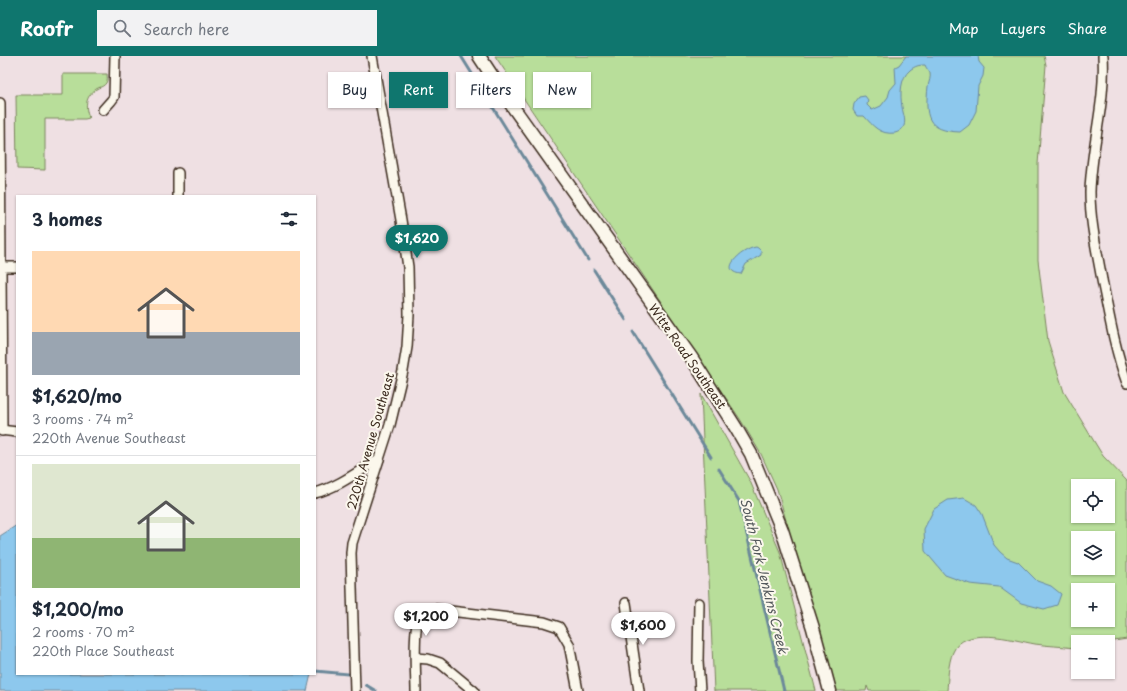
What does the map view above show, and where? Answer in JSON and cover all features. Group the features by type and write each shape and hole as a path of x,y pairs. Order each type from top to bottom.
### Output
{"street":[{"path":"103,110 114,96 115,56"},
{"name":"220th Avenue Southeast","path":"355,691 351,553 352,543 379,459 403,371 407,347 409,297 408,267 401,220 372,56"},
{"name":"Witte Road Southeast","path":"479,56 508,100 691,357 751,454 782,530 813,628 830,691"},
{"path":"1103,56 1103,86 1090,192 1091,211 1093,230 1107,305 1119,360 1127,383"},
{"path":"0,102 1,431 16,432"},
{"path":"178,173 178,195"},
{"path":"1,267 16,267"},
{"path":"316,493 324,491 336,485 379,459"},
{"path":"699,602 698,661 700,691"},
{"path":"626,603 639,691"},
{"path":"416,691 416,624 421,612 426,609 433,609 544,622 559,627 569,644 578,691"},
{"path":"416,658 428,659 440,663 474,691"}],"green space":[{"path":"495,56 1044,56 1046,65 1038,164 1038,260 1048,341 1064,392 1103,456 1127,481 1127,639 1115,641 1115,635 1071,635 1071,648 1035,644 990,636 978,637 967,639 959,644 953,652 949,666 947,691 869,691 867,686 866,691 835,691 777,489 761,454 740,419 525,100 525,72 506,72"},
{"path":"63,74 107,74 107,82 94,91 87,101 86,105 89,118 45,119 45,170 17,169 16,95 63,95"},
{"path":"701,394 750,481 780,552 816,691 714,691"}],"water":[{"path":"906,56 978,56 979,62 984,68 983,76 978,86 976,111 969,125 960,132 949,131 940,129 930,120 927,97 930,73 925,65 910,70 904,77 901,97 905,123 900,131 895,133 885,133 877,129 864,116 857,116 853,110 854,104 859,97 865,96 868,100 867,105 872,110 881,106 888,97 890,90 896,83 895,67 899,65"},
{"path":"756,247 761,251 761,255 746,264 741,274 734,272 731,269 734,260 744,252"},
{"path":"964,498 976,505 982,514 994,545 1000,552 1007,558 1018,562 1037,581 1051,586 1061,594 1057,605 1044,609 1021,603 999,587 970,584 945,575 925,551 924,529 934,509 948,500"},
{"path":"16,526 16,675 311,675 307,691 0,691 0,536"}],"waterway":[{"name":"South Fork Jenkins Creek","path":"461,56 588,260"},
{"name":"South Fork Jenkins Creek","path":"594,270 626,320"},
{"name":"South Fork Jenkins Creek","path":"633,332 711,457"},
{"name":"South Fork Jenkins Creek","path":"719,469 739,501 784,691"},
{"name":"South Fork Jenkins Creek","path":"316,671 348,674"},
{"name":"South Fork Jenkins Creek","path":"366,685 376,691"}]}
